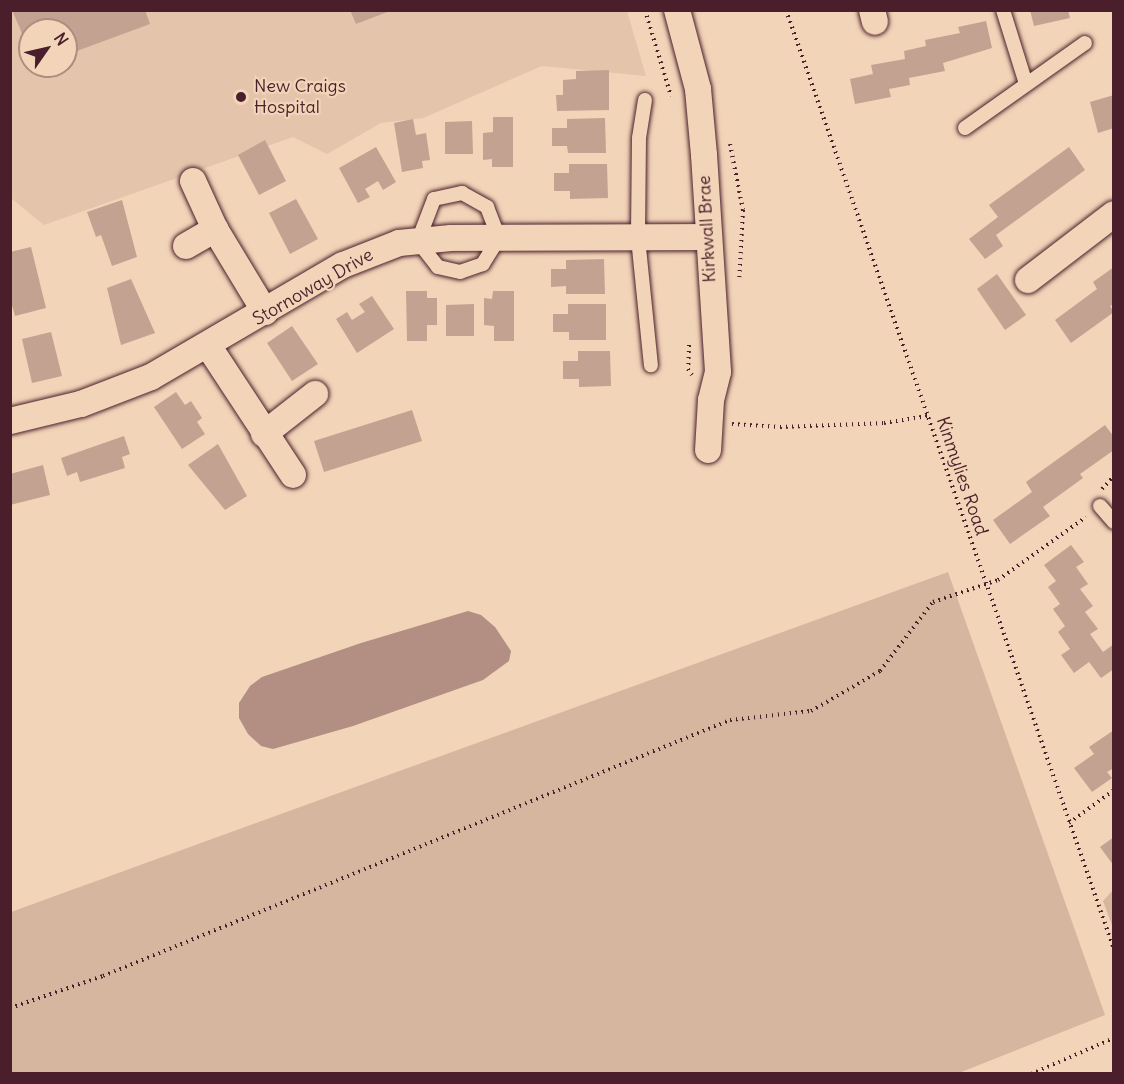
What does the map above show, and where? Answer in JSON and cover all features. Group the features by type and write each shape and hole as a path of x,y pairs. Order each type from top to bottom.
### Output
{"street":[{"name":"Kirkwall Brae","path":"677,10 698,89 718,372 711,400 708,450"},
{"path":"193,181 215,229 265,312"},
{"path":"1028,280 1113,214"},
{"path":"186,246 215,229"},
{"name":"Stornoway Drive","path":"10,422 81,404 123,388 209,346 372,251 418,241 499,238 707,237"},
{"path":"209,346 264,434 293,475"},
{"path":"264,434 315,394"}],"lane":[{"path":"1003,10 1026,84"},
{"path":"964,128 1085,43"},
{"path":"645,100 639,138 638,238 651,365"},
{"path":"462,192 487,207 499,238 483,264 460,272 438,267 418,241 434,199 462,192"},
{"path":"1100,506 1113,522"}],"path":[{"name":"Kinmylies Road","path":"786,10 1113,950"},
{"path":"711,422 780,427 885,423 927,416"},
{"path":"10,1008 114,971 730,720 811,711 880,671 933,602 998,580 1100,506"},
{"path":"1069,823 1113,790"},
{"path":"1031,1074 1113,1038"}],"shaded area":[{"name":"New Craigs Hospital","path":"10,11 627,11 646,76 542,66 423,118 381,123 327,154 293,137 44,225 11,198"},
{"path":"948,572 1105,1015 959,1073 11,1073 11,912"},
{"path":"468,611 481,615 495,627 511,651 509,661 483,680 353,726 273,749 261,746 248,734 239,718 239,703 250,686 262,677 361,643"},
{"path":"1113,890 1113,928 1103,901"}],"building":[{"path":"12,10 145,10 150,24 78,51 78,18 18,18 18,24"},
{"path":"350,10 390,10 390,11 356,24"},
{"path":"1030,10 1068,10 1070,18 1034,26"},
{"path":"986,21 992,48 943,63 945,71 909,78 910,85 889,89 891,97 855,104 850,79 873,74 871,65 905,59 904,51 926,46 925,40 960,33 958,27"},
{"path":"609,70 609,110 557,111 556,95 563,95 563,80 576,79 576,71"},
{"path":"1114,95 1114,128 1098,133 1090,102"},
{"path":"493,117 513,117 513,167 492,167 492,159 483,160 483,133 493,132"},
{"path":"605,118 606,153 568,153 567,146 552,146 552,128 567,128 567,119"},
{"path":"413,119 416,135 426,133 430,160 422,161 423,168 402,172 394,123"},
{"path":"472,121 473,154 445,154 445,122"},
{"path":"265,140 286,181 259,195 238,155"},
{"path":"376,147 396,182 383,190 378,181 365,189 370,197 358,203 339,168"},
{"path":"1069,147 1085,170 996,235 1003,246 985,259 969,239 998,217 989,205"},
{"path":"569,164 607,164 608,198 570,199 570,191 554,191 554,173 569,173"},
{"path":"296,199 318,239 290,254 269,213"},
{"path":"122,200 137,257 112,266 101,235 96,237 87,212"},
{"path":"31,247 46,308 15,316 10,298 10,252"},
{"path":"604,259 605,294 566,294 566,286 551,287 551,269 566,269 566,260"},
{"path":"1114,267 1114,304 1110,306 1114,312 1071,343 1055,320 1097,289 1093,282"},
{"path":"997,274 1026,315 1005,330 977,289"},
{"path":"131,279 155,333 121,345 107,288"},
{"path":"406,291 427,291 427,298 437,298 437,325 427,325 427,341 407,341"},
{"path":"493,291 514,291 514,341 494,341 494,326 484,325 484,298 492,299"},
{"path":"372,296 394,329 357,353 336,319 347,312 352,320 365,312 359,304"},
{"path":"474,304 474,336 446,336 446,305"},
{"path":"568,304 606,304 606,340 569,340 569,332 553,332 553,314 568,314"},
{"path":"292,326 318,364 292,381 267,343"},
{"path":"51,332 62,376 32,383 22,339"},
{"path":"578,351 610,351 611,386 579,387 579,379 563,379 563,361 578,361"},
{"path":"176,392 185,405 191,401 202,418 197,422 205,434 182,449 154,407"},
{"path":"412,410 422,441 324,472 314,441"},
{"path":"1105,425 1114,437 1114,450 1080,474 1083,478 1043,507 1050,516 1010,544 993,520 1032,492 1026,482"},
{"path":"124,436 130,454 122,457 125,468 80,482 77,472 67,476 61,458"},
{"path":"218,444 247,496 225,510 188,465"},
{"path":"43,465 50,495 10,505 10,474"},
{"path":"1071,545 1084,562 1076,567 1088,584 1080,589 1093,606 1085,612 1098,629 1090,634 1103,652 1114,644 1114,669 1101,678 1089,662 1074,673 1061,655 1070,649 1058,632 1065,626 1053,609 1060,604 1048,587 1056,581 1044,565"},
{"path":"1114,730 1114,768 1107,772 1112,778 1092,792 1074,768 1094,754 1089,747"},
{"path":"1114,837 1114,866 1100,847"}],"place":[{"name":"New Craigs Hospital","path":"241,97"}]}
